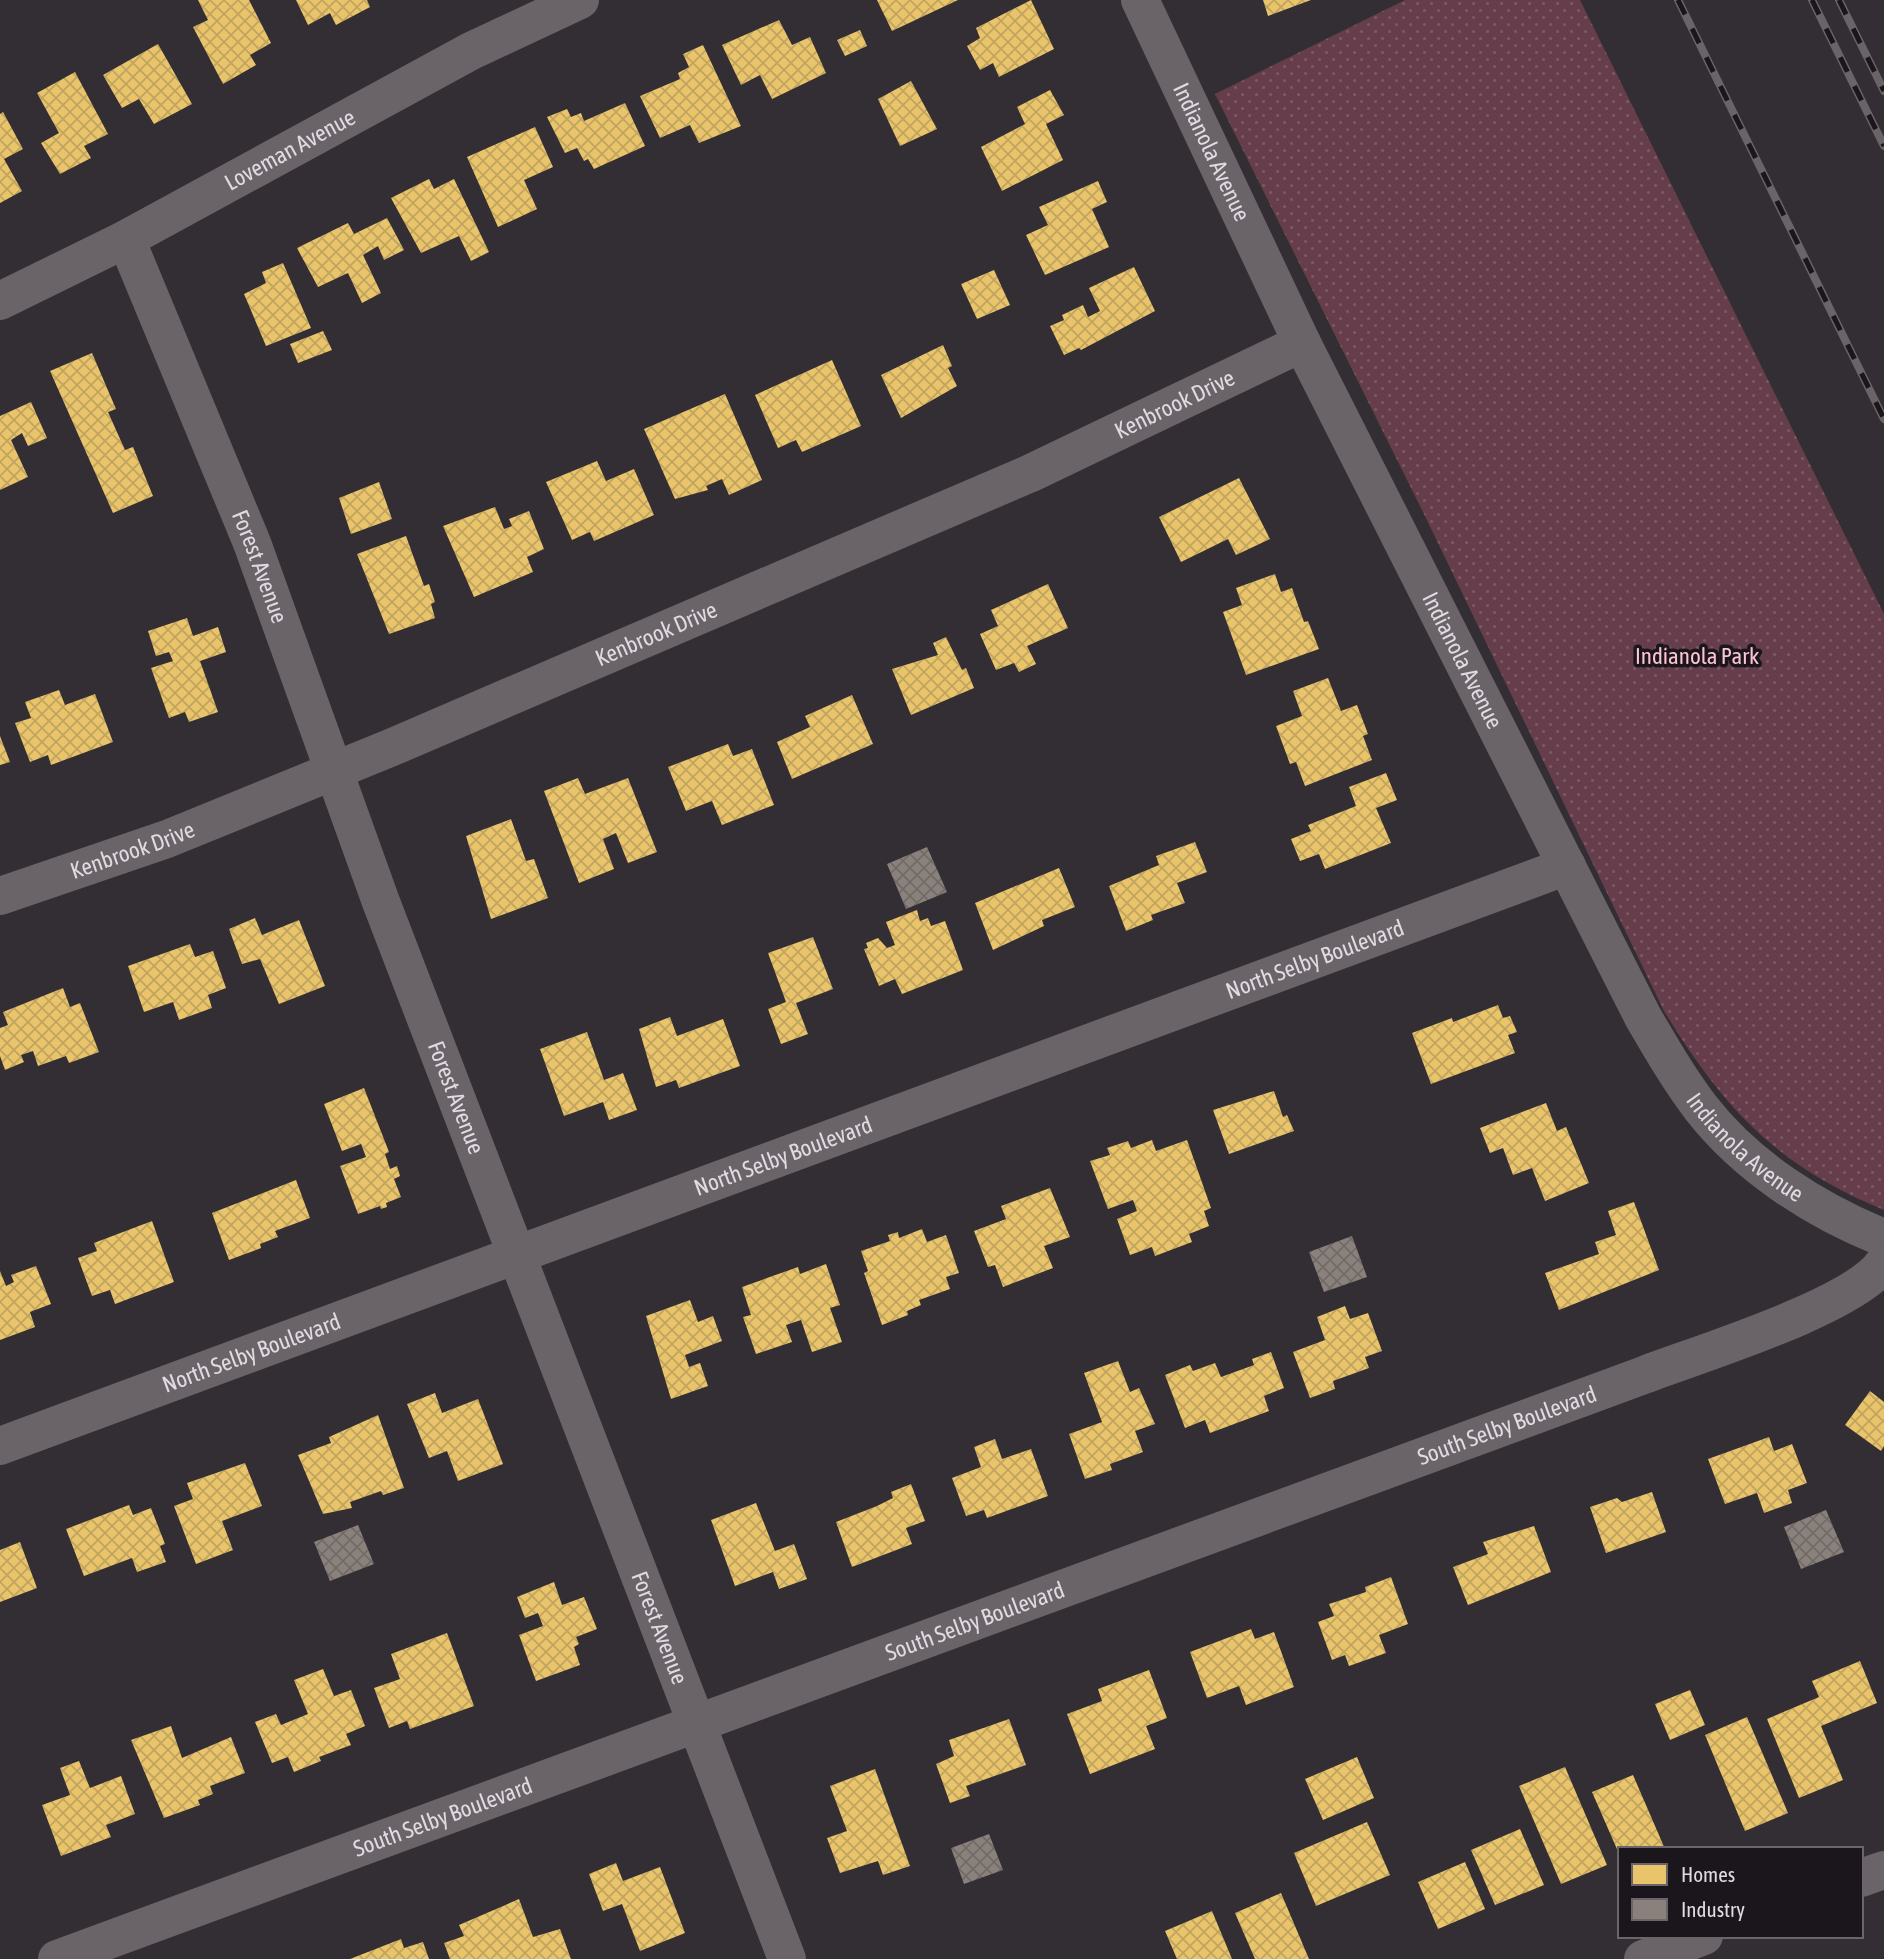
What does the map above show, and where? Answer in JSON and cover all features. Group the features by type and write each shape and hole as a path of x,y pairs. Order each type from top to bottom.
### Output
{"street":[{"name":"Loveman Avenue","path":"0,301 126,239 471,51 580,0"},
{"name":"Indianola Avenue","path":"1140,0 1302,343 1643,1017 1702,1110 1746,1153 1798,1195 1844,1223 1884,1238"},
{"name":"Forest Avenue","path":"126,239 252,542 381,902 787,1959"},
{"name":"Kenbrook Drive","path":"0,896 167,838 334,772 1031,473 1302,343"},
{"name":"North Selby Boulevard","path":"0,1446 1567,866"},
{"name":"South Selby Boulevard","path":"57,1959 1794,1318 1854,1291 1884,1264"},
{"path":"1863,1877 1884,1870"},
{"path":"1643,1959 1699,1938"}],"green space":[{"name":"Indianola Park","path":"1405,0 1580,0 1884,614 1884,1210 1812,1174 1756,1130 1708,1077 1664,1011 1423,512 1215,94"}],"building: Homes":[{"path":"198,0 249,0 271,43 250,55 256,65 223,84 193,27 208,20"},
{"path":"296,0 367,0 370,7 336,25 330,13 308,25"},
{"path":"877,0 958,0 892,31"},
{"path":"1031,0 1054,49 999,77 993,63 980,70 967,46 980,38 976,28"},
{"path":"1263,0 1311,0 1268,16"},
{"path":"779,20 792,45 810,37 826,73 772,99 760,75 741,85 722,45"},
{"path":"860,30 867,46 845,56 837,40"},
{"path":"158,44 192,104 154,124 139,99 122,108 103,75"},
{"path":"703,45 741,126 699,143 690,125 660,138 640,96 680,79 678,73 689,67 683,54"},
{"path":"75,72 108,134 84,146 91,158 60,174 41,143 59,133 37,93"},
{"path":"911,81 937,129 900,146 878,99"},
{"path":"1050,90 1064,115 1046,124 1063,160 1002,191 981,147 1025,124 1017,107"},
{"path":"625,103 645,146 594,169 588,159 584,161 577,148 565,153 547,117 567,109 571,117 581,113 584,121"},
{"path":"3,112 23,149 4,159 22,191 0,203 0,114"},
{"path":"535,127 553,167 524,180 537,209 498,227 467,157"},
{"path":"429,179 434,189 454,179 489,252 471,261 459,236 421,253 391,198"},
{"path":"1098,181 1107,202 1092,209 1109,247 1045,275 1026,235 1048,225 1039,207"},
{"path":"387,218 404,250 384,260 378,246 363,255 381,293 362,303 348,273 318,287 297,248 348,223 354,234"},
{"path":"283,263 311,328 266,346 244,294 266,283 262,272"},
{"path":"1134,267 1155,311 1081,350 1079,348 1064,355 1050,326 1064,320 1062,315 1083,305 1088,317 1100,311 1089,288"},
{"path":"994,270 1010,305 977,319 961,284"},
{"path":"323,331 332,350 298,363 290,344"},
{"path":"943,345 952,366 948,368 957,386 901,418 881,375"},
{"path":"92,353 116,409 108,412 125,450 133,447 153,496 113,513 50,371"},
{"path":"832,360 861,426 802,452 796,440 778,448 755,395"},
{"path":"725,394 762,480 729,495 722,479 706,486 708,490 675,499 644,429"},
{"path":"31,402 47,438 28,446 22,433 11,440 28,477 0,490 0,416"},
{"path":"597,461 606,481 634,469 654,515 594,541 590,532 572,540 546,482"},
{"path":"1239,478 1270,539 1236,555 1228,539 1181,562 1159,517"},
{"path":"379,482 392,519 351,534 339,498"},
{"path":"495,507 504,529 512,526 509,519 529,511 544,549 527,557 533,572 474,597 443,526"},
{"path":"406,536 424,586 429,584 435,602 431,604 435,618 389,634 357,554"},
{"path":"1275,574 1281,592 1292,588 1304,622 1308,621 1319,649 1246,675 1223,612 1242,605 1236,588"},
{"path":"1048,584 1068,628 1027,646 1036,664 1019,672 1014,663 996,670 980,634 998,626 991,610"},
{"path":"187,618 193,636 218,627 226,652 200,661 218,712 189,722 185,712 169,718 151,668 173,661 169,652 156,656 148,631"},
{"path":"946,637 962,670 966,668 974,688 911,715 892,669 938,655 933,643"},
{"path":"1328,678 1341,711 1357,705 1368,734 1363,736 1372,760 1305,786 1296,762 1290,764 1276,726 1302,716 1293,691"},
{"path":"59,690 65,705 95,694 113,742 51,765 48,755 30,762 15,723 31,718 25,702"},
{"path":"852,695 873,744 792,779 777,742 810,727 805,716"},
{"path":"0,736 10,762 0,765"},
{"path":"728,744 733,756 752,749 774,805 722,825 712,801 686,811 668,767"},
{"path":"1386,773 1397,800 1376,808 1391,843 1325,869 1319,854 1300,861 1291,839 1311,831 1308,825 1356,806 1349,787"},
{"path":"578,778 585,794 628,778 657,852 628,863 616,833 603,839 614,869 579,883 544,791"},
{"path":"511,819 526,861 534,859 548,898 491,919 466,836"},
{"path":"1195,842 1207,872 1177,883 1185,903 1151,915 1153,920 1126,931 1109,886 1159,865 1156,856"},
{"path":"1059,868 1075,907 1042,920 1044,926 993,950 975,903"},
{"path":"917,910 920,921 928,918 931,926 945,921 963,970 902,994 895,979 879,986 864,949 868,948 866,943 878,938 887,948 895,945 886,922"},
{"path":"255,918 262,935 299,920 325,986 279,1004 260,959 242,964 229,929"},
{"path":"813,937 833,989 796,1003 808,1034 781,1044 768,1009 786,1002 768,953"},
{"path":"190,944 195,957 213,951 226,988 208,995 212,1008 179,1020 173,1002 144,1012 128,966"},
{"path":"63,988 70,1007 80,1003 99,1052 69,1063 66,1056 38,1066 33,1051 21,1055 24,1062 5,1070 0,1056 0,1028 8,1025 3,1012"},
{"path":"1498,1005 1503,1018 1510,1016 1517,1032 1508,1035 1515,1053 1431,1084 1412,1033 1452,1018 1453,1022"},
{"path":"670,1017 677,1036 723,1019 740,1066 679,1088 676,1080 656,1087 639,1029"},
{"path":"587,1032 604,1080 623,1073 637,1110 609,1120 603,1102 564,1116 540,1049"},
{"path":"364,1088 389,1152 385,1154 390,1169 397,1166 400,1176 394,1179 401,1197 386,1203 387,1207 381,1209 380,1206 358,1214 340,1166 366,1157 361,1144 342,1151 324,1104"},
{"path":"1274,1091 1283,1117 1287,1115 1294,1131 1229,1154 1213,1110"},
{"path":"1546,1103 1557,1131 1566,1127 1589,1183 1545,1201 1532,1168 1513,1175 1503,1148 1490,1153 1480,1128"},
{"path":"1152,1140 1156,1151 1187,1140 1211,1208 1204,1211 1209,1226 1189,1234 1192,1242 1155,1256 1152,1247 1130,1255 1117,1219 1137,1211 1133,1200 1108,1209 1090,1161 1110,1155 1107,1148 1128,1141 1131,1148"},
{"path":"296,1180 310,1218 275,1231 278,1237 260,1244 261,1248 229,1260 212,1213"},
{"path":"1050,1188 1070,1237 1044,1246 1053,1268 1003,1287 995,1265 988,1267 974,1231 1006,1219 1001,1206"},
{"path":"1634,1202 1659,1270 1559,1310 1545,1273 1599,1254 1595,1242 1616,1235 1608,1211"},
{"path":"152,1221 174,1282 115,1304 110,1290 92,1296 78,1258 97,1251 94,1243"},
{"path":"922,1229 927,1242 946,1235 959,1273 946,1277 950,1289 919,1300 921,1305 907,1311 908,1315 882,1325 864,1273 868,1271 861,1251 890,1241 888,1235 898,1232 899,1238"},
{"path":"826,1264 840,1305 830,1308 842,1342 812,1352 801,1320 786,1325 792,1342 756,1354 743,1317 751,1315 742,1287 798,1267 800,1274"},
{"path":"36,1266 51,1304 30,1312 35,1327 0,1340 0,1271 6,1286 14,1282 11,1275"},
{"path":"690,1300 698,1322 713,1316 722,1341 685,1355 689,1367 700,1363 708,1386 671,1399 646,1316"},
{"path":"1345,1306 1350,1319 1368,1313 1382,1351 1365,1357 1369,1368 1333,1381 1335,1389 1310,1398 1293,1352 1325,1340 1317,1317"},
{"path":"1271,1352 1284,1388 1264,1396 1269,1411 1210,1433 1205,1420 1185,1428 1165,1375 1190,1365 1193,1371 1215,1363 1221,1377 1254,1365 1252,1359"},
{"path":"1118,1361 1130,1392 1139,1388 1155,1424 1135,1431 1143,1452 1110,1464 1112,1470 1085,1479 1069,1434 1102,1422 1084,1373"},
{"path":"1870,1391 1884,1402 1884,1446 1881,1451 1845,1425"},
{"path":"435,1393 442,1413 478,1399 503,1464 458,1481 447,1451 429,1458 407,1404"},
{"path":"378,1415 404,1488 383,1495 381,1491 350,1502 352,1508 323,1514 298,1455 331,1443 329,1437"},
{"path":"1769,1437 1774,1451 1792,1444 1807,1483 1788,1490 1792,1503 1764,1513 1757,1493 1725,1504 1708,1459"},
{"path":"995,1439 1002,1459 1031,1449 1048,1496 987,1518 984,1510 966,1516 952,1478 981,1467 974,1447"},
{"path":"245,1463 262,1506 222,1521 233,1550 196,1564 174,1506 193,1499 187,1483"},
{"path":"911,1484 925,1521 906,1528 912,1544 852,1567 836,1522 893,1498 891,1492"},
{"path":"1652,1492 1666,1532 1606,1553 1590,1507 1617,1498 1622,1502"},
{"path":"756,1503 775,1551 794,1544 807,1579 779,1589 773,1572 735,1586 711,1520"},
{"path":"129,1505 133,1515 151,1508 165,1544 160,1546 166,1562 137,1572 132,1558 84,1576 66,1529"},
{"path":"1534,1526 1551,1572 1468,1605 1453,1567 1488,1554 1483,1542"},
{"path":"20,1542 37,1588 0,1602 0,1550"},
{"path":"1391,1577 1408,1624 1379,1635 1386,1653 1349,1666 1345,1655 1332,1660 1318,1622 1334,1616 1329,1604 1366,1592 1365,1587"},
{"path":"554,1582 562,1605 584,1597 597,1629 576,1637 579,1644 574,1647 580,1665 536,1681 519,1635 543,1626 538,1613 525,1618 517,1597"},
{"path":"1251,1629 1255,1639 1274,1632 1294,1687 1246,1705 1239,1686 1207,1698 1190,1652"},
{"path":"447,1633 474,1706 410,1729 407,1721 389,1728 374,1688 400,1679 391,1654"},
{"path":"1860,1661 1877,1703 1821,1726 1843,1780 1799,1798 1767,1719 1819,1697 1812,1681"},
{"path":"323,1669 334,1696 351,1690 365,1726 346,1734 351,1745 319,1757 321,1761 294,1772 288,1757 272,1763 255,1722 276,1714 281,1725 308,1714 294,1680"},
{"path":"1149,1670 1167,1718 1146,1726 1155,1749 1090,1774 1067,1714 1102,1701 1098,1689"},
{"path":"1690,1690 1705,1725 1670,1740 1655,1704"},
{"path":"1747,1717 1788,1813 1745,1831 1705,1735"},
{"path":"1009,1719 1026,1765 966,1786 970,1796 950,1803 936,1764 954,1756 949,1740"},
{"path":"171,1726 182,1758 231,1737 245,1773 210,1786 213,1794 198,1800 200,1805 164,1818 131,1740"},
{"path":"1357,1757 1374,1798 1323,1820 1305,1779"},
{"path":"79,1761 90,1788 121,1776 135,1814 106,1825 111,1837 61,1856 42,1805 70,1795 60,1768"},
{"path":"1565,1767 1607,1865 1561,1884 1519,1786"},
{"path":"875,1769 910,1866 883,1875 878,1861 840,1873 827,1838 847,1831 830,1786"},
{"path":"1633,1775 1664,1847 1618,1847 1618,1851 1592,1792"},
{"path":"1367,1822 1390,1875 1316,1906 1294,1853"},
{"path":"1520,1829 1544,1885 1495,1905 1471,1850"},
{"path":"1465,1862 1485,1909 1438,1929 1418,1882"},
{"path":"616,1863 623,1881 660,1867 685,1933 640,1951 622,1904 603,1911 589,1874"},
{"path":"1281,1893 1309,1959 1255,1959 1235,1913"},
{"path":"519,1899 533,1937 560,1929 571,1959 450,1959 444,1943 464,1936 459,1925"},
{"path":"1212,1911 1232,1959 1177,1959 1165,1931"},
{"path":"401,1939 404,1948 423,1942 429,1959 350,1959"}],"building: Industry":[{"path":"927,847 947,892 906,909 887,864"},
{"path":"1352,1236 1367,1277 1324,1292 1309,1252"},
{"path":"1826,1510 1844,1552 1801,1569 1784,1527"},
{"path":"358,1525 374,1564 330,1581 314,1542"},
{"path":"989,1834 1003,1870 964,1884 951,1848"}],"railway":[{"path":"1678,0 1884,419"},
{"path":"1812,0 1884,146"},
{"path":"1839,0 1884,91"}]}
